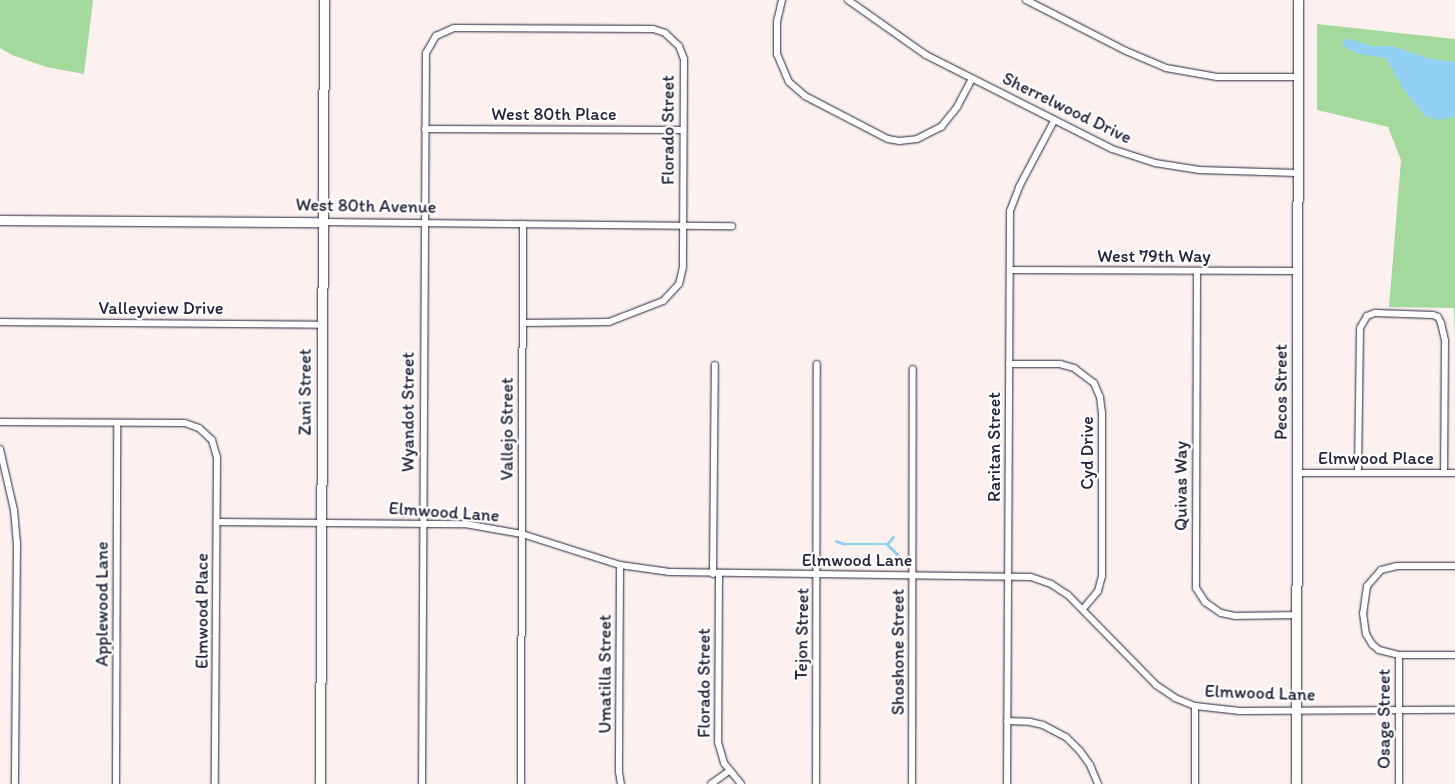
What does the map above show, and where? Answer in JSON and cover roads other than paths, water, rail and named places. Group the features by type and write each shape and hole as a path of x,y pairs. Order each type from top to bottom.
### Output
{"street":[{"name":"Zuni Street","path":"320,784 324,0"},
{"path":"782,0 777,21 778,54 789,82 805,96 888,139 899,141 917,139 937,130 957,107 972,79"},
{"name":"Sherrelwood Drive","path":"848,0 926,55 1107,147 1155,163 1199,170 1297,173"},
{"path":"1026,0 1126,51 1166,68 1217,77 1298,77"},
{"name":"Pecos Street","path":"1296,784 1298,0"},
{"name":"Florado Street","path":"431,42 442,32 461,28 653,29 673,38 679,46 684,59 683,225"},
{"name":"Wyandot Street","path":"422,784 425,129 426,60 431,42"},
{"name":"Raritan Street","path":"1007,784 1010,211 1054,121"},
{"name":"West 80th Place","path":"425,129 683,130"},
{"name":"West 80th Avenue","path":"0,220 732,226"},
{"name":"Vallejo Street","path":"521,784 523,224"},
{"path":"523,323 603,323 663,301 676,288 681,277 683,225"},
{"name":"West 79th Way","path":"1010,270 1297,271"},
{"name":"Quivas Way","path":"1197,271 1196,588 1205,602 1221,613 1235,616 1297,615"},
{"path":"1358,473 1360,328 1367,316 1375,314 1433,315 1438,317 1441,323 1444,340 1444,473"},
{"name":"Valleyview Drive","path":"0,322 322,325"},
{"name":"Tejon Street","path":"816,784 817,364"},
{"name":"Cyd Drive","path":"1009,364 1060,364 1074,368 1094,382 1100,397 1102,413 1102,576 1098,591 1083,609"},
{"name":"Florado Street","path":"715,365 718,735 721,753 729,771 741,784"},
{"name":"Shoshone Street","path":"912,784 913,369"},
{"path":"0,422 117,424"},
{"name":"Elmwood Place","path":"117,424 185,423 199,428 212,440 217,457 215,784"},
{"name":"Applewood Lane","path":"116,784 117,424"},
{"path":"0,449 14,510 17,543 15,784"},
{"name":"Elmwood Place","path":"1297,473 1455,473"},
{"name":"Elmwood Lane","path":"218,522 472,525 522,534 620,565 656,571 716,574 1030,577 1051,584 1083,609 1156,685 1176,698 1195,706 1217,710 1455,710"},
{"name":"Umatilla Street","path":"620,565 619,772 621,784"},
{"path":"1455,566 1387,568 1374,576 1367,586 1363,612 1366,634 1372,644 1380,650 1399,655 1455,655"},
{"name":"Osage Street","path":"1399,655 1399,784"},
{"path":"1194,784 1195,706"},
{"path":"1007,721 1030,722 1043,725 1066,737 1080,751 1090,765 1098,784"},
{"path":"711,784 729,771"}],"water":[{"path":"1346,38 1371,46 1392,46 1427,58 1455,62 1455,117 1438,120 1425,116 1403,89 1386,58 1358,54 1342,45"}],"waterway":[{"path":"887,544 893,537"},
{"path":"836,541 845,544 887,544 897,554"}]}
